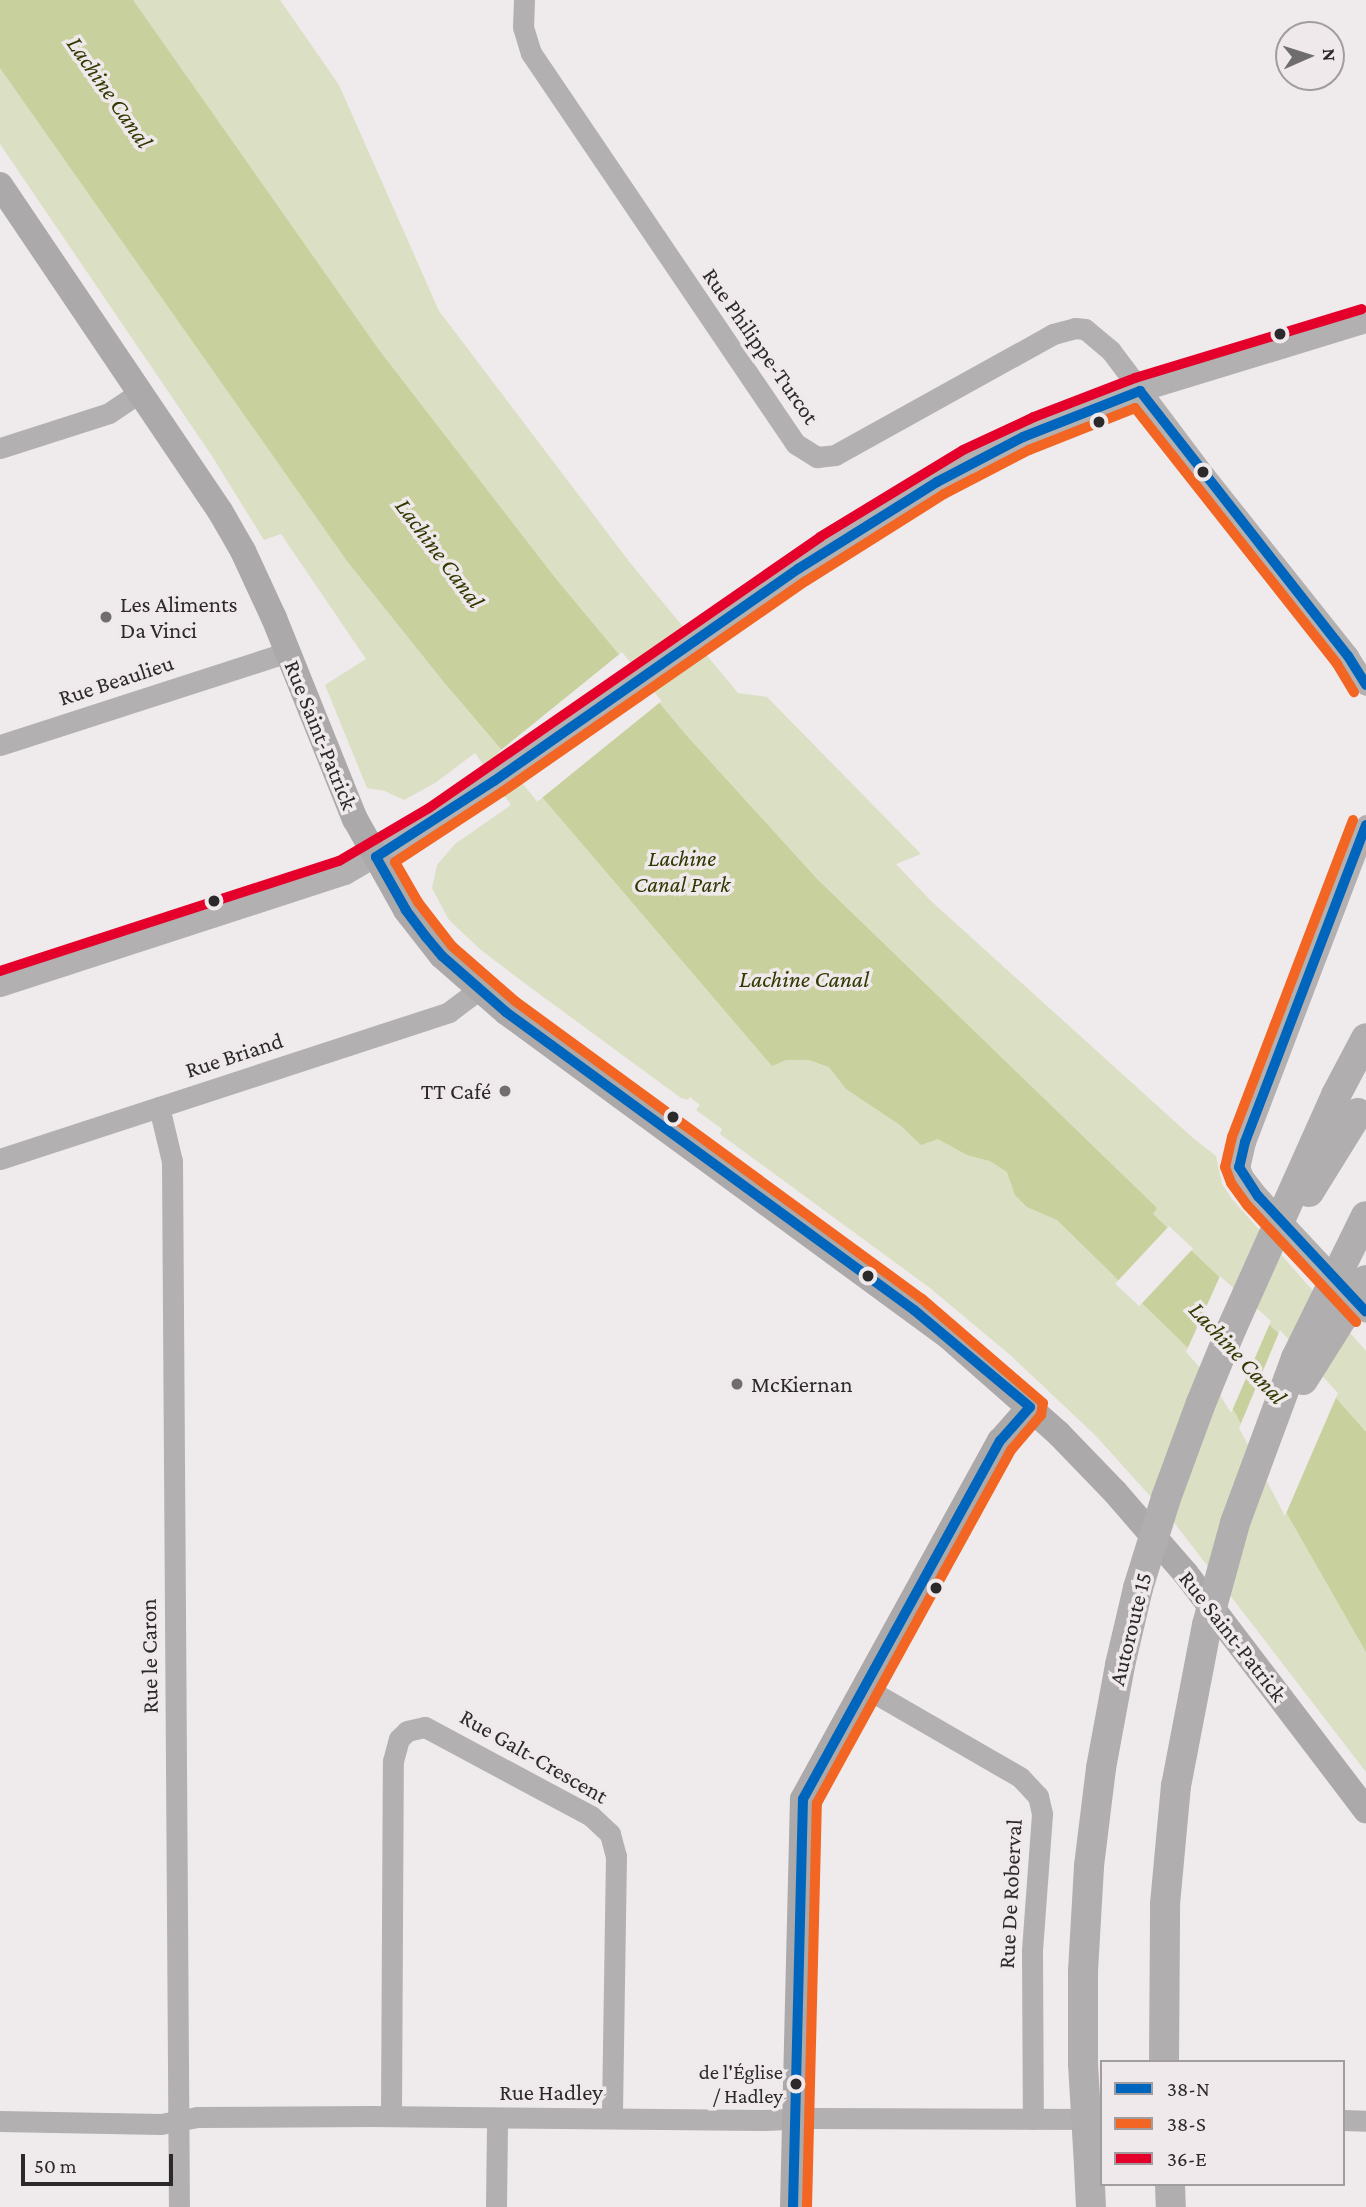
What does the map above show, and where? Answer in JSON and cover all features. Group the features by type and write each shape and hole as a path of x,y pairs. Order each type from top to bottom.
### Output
{"highway":[{"name":"Autoroute 15","path":"1091,2207 1083,2063 1084,1940 1094,1818 1110,1715 1138,1588 1166,1498 1231,1330 1353,1103 1366,1038"},
{"path":"1164,2060 1165,1904 1180,1761 1207,1625 1255,1465 1305,1337 1366,1216"},
{"path":"1255,1465 1317,1356 1366,1280"},
{"path":"1170,2186 1171,2207"}],"main road":[{"name":"Rue Saint-Patrick","path":"0,185 140,392 243,551 288,652 355,819 406,910 426,937 442,956 506,1012 914,1310 1030,1408 1115,1492 1186,1574 1366,1810"},
{"path":"793,2207 803,1799 1000,1441 1030,1408"}],"street":[{"name":"Rue Philippe-Turcot","path":"524,0 524,36 537,62 757,389 801,449 817,457 835,455 1063,330 1075,328 1093,333 1111,351 1348,656 1366,685"},
{"path":"0,986 345,874 494,781 828,549 970,463 1039,430 1140,391 1366,323"},
{"path":"0,448 109,413 140,392"},
{"name":"Rue Beaulieu","path":"0,745 288,652"},
{"path":"1366,825 1245,1142 1239,1167 1243,1177 1258,1196 1366,1312"},
{"name":"Rue Briand","path":"0,1159 449,1012 479,989"},
{"name":"Rue le Caron","path":"159,1107 172,1161 179,2207"},
{"name":"Rue De Roberval","path":"864,1687 1020,1777 1038,1796 1042,1814 1032,1951 1032,2119"},
{"name":"Rue Galt-Crescent","path":"391,2116 393,1761 399,1739 407,1731 425,1727 591,1816 610,1834 616,1856 612,2118"},
{"name":"Rue Hadley","path":"0,2121 161,2124 198,2117 391,2116 497,2119 1100,2119"},
{"path":"496,2207 497,2119"},
{"path":"1345,2120 1366,2121"}],"green space":[{"name":"Lachine Canal Park","path":"0,0 280,0 339,85 439,311 631,564 738,693 767,697 921,854 896,864 931,901 1216,1156 1222,1184 1232,1199 1366,1351 1366,1772 1176,1525 1096,1436 1009,1354 930,1288 720,1134 722,1129 696,1110 700,1105 690,1097 688,1100 681,1098 523,982 481,950 449,920 432,888 437,865 455,844 511,805 475,753 435,783 404,800 385,791 367,788 325,685 366,659 281,534 264,540 212,456 0,144"}],"water":[{"name":"Lachine Canal","path":"0,0 133,0 379,350 556,579 686,735 817,879 1157,1208 1153,1214 1279,1334 1366,1432 1366,1652 1286,1512 1236,1414 1213,1377 1188,1348 1057,1220 1027,1207 1015,1195 1007,1172 990,1161 967,1155 938,1139 921,1145 900,1125 846,1089 829,1067 809,1060 786,1060 772,1066 443,681 347,561 0,68"}],"pier":[{"path":"622,652 662,701 537,802 498,753"},
{"path":"1169,1226 1193,1249 1139,1306 1115,1284"},
{"path":"1220,1276 1271,1321 1231,1413 1210,1379 1186,1352"},
{"path":"1280,1330 1338,1393 1285,1516 1239,1428"}],"transit line":[{"name":"36-E","path":"0,971 339,861 429,808 820,537 963,450 1034,417 1135,378 1362,309"},
{"name":"38-N","path":"793,2207 803,1799 1000,1441 1030,1407 914,1310 506,1012 442,956 426,937 406,910 376,857 494,781 798,569 937,482 1023,437 1140,391 1348,656 1366,685"},
{"name":"38-S","path":"807,2207 817,1803 1012,1449 1041,1415 1043,1403 922,1299 515,1001 452,946 418,902 395,862 502,792 806,581 944,494 1029,450 1135,408 1337,664 1354,692"},
{"name":"38-S","path":"1353,820 1232,1137 1225,1167 1231,1183 1247,1205 1356,1322"},
{"name":"38-N","path":"1366,825 1245,1142 1239,1167 1258,1196 1366,1312"}],"place":[{"name":"Les Aliments Da Vinci","path":"106,617"},
{"name":"TT Café","path":"505,1091"},
{"name":"McKiernan","path":"737,1384"},
{"name":"de l'Église / Hadley","path":"796,2084"}]}
